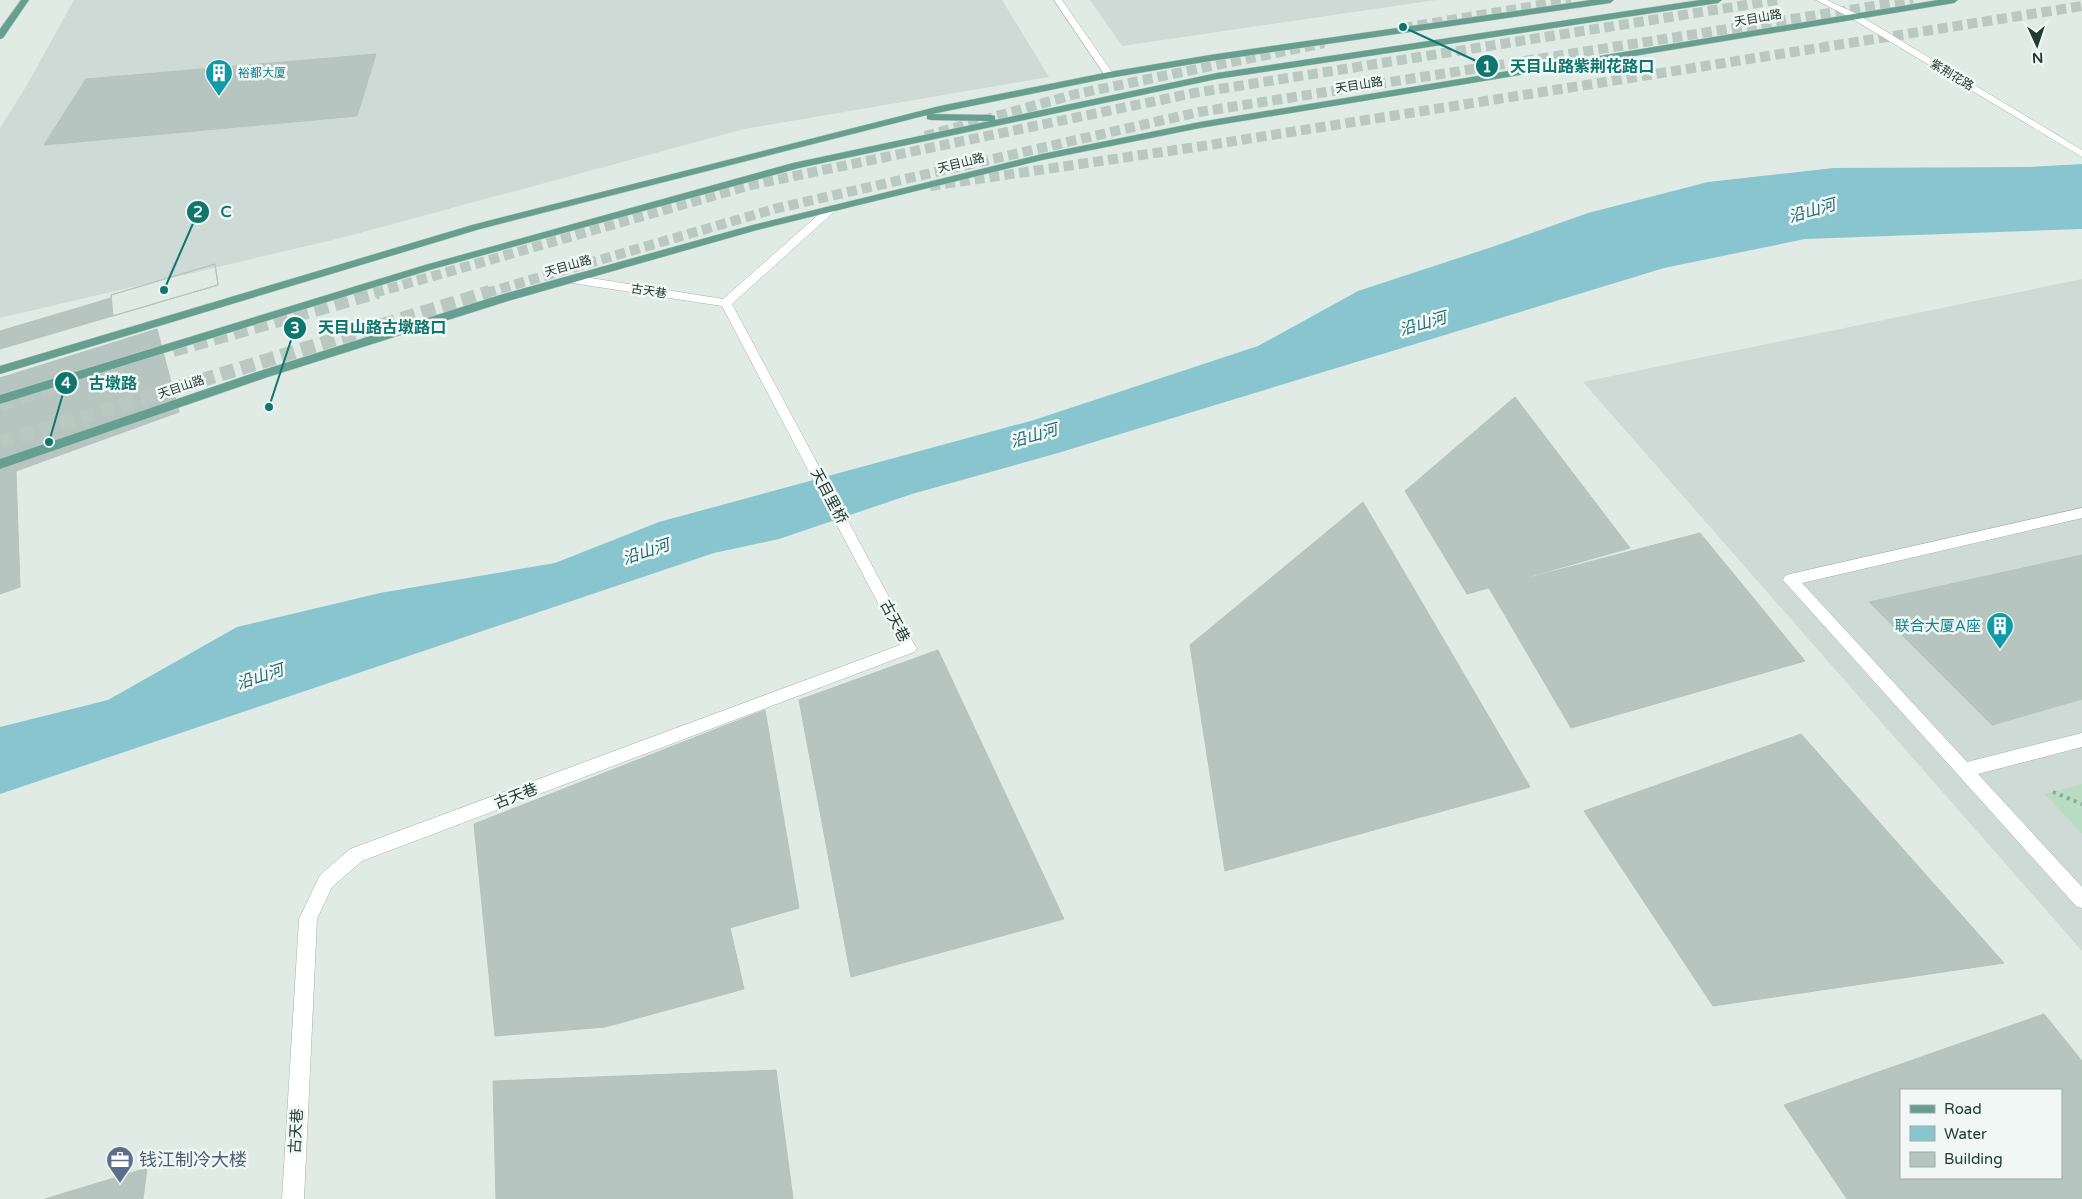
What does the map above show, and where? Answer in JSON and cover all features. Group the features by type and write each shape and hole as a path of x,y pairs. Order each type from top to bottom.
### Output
{"main road":[{"path":"0,36 25,0"},
{"path":"0,370 476,226 908,117 1109,75 1210,58 1610,0"},
{"name":"天目山路","path":"0,400 430,267 798,165 1217,76 1718,0"},
{"name":"天目山路","path":"0,464 264,374 504,298 753,228 1042,158 1200,125 1954,0"},
{"path":"908,117 1017,118"}],"street":[{"path":"1058,0 1109,75"},
{"name":"紫荆花路","path":"1820,0 1854,16 2082,154"},
{"path":"726,303 831,209"},
{"name":"古天巷","path":"572,279 726,303"},
{"name":"天目里桥","path":"726,303 856,548"},
{"path":"2082,513 1790,580 2082,900"},
{"name":"古天巷","path":"293,1199 308,919 326,881 356,855 909,648 856,548"},
{"path":"1964,770 2082,740"}],"path":[{"path":"2053,792 2082,804"}],"shaded area":[{"path":"74,0 1002,0 1049,77 744,129 345,237 0,318 0,128 27,85"},
{"path":"1090,0 1436,0 1122,46"},
{"path":"2082,279 2082,951 1583,382"}],"green space":[{"path":"2082,784 2082,834 2045,794"}],"water":[{"name":"沿山河","path":"2082,164 2082,229 1805,239 1664,268 1058,453 912,494 779,539 714,553 0,794 0,727 108,700 237,627 380,593 555,563 659,522 1034,420 1258,346 1358,291 1588,213 1708,182 1834,168 2028,167"}],"building":[{"name":"裕都大厦","path":"376,54 357,116 44,145 86,79"},
{"path":"215,264 218,285 0,349 0,331 111,298 111,295"},
{"path":"215,264 218,285 113,316 111,295"},
{"path":"157,329 179,412 16,471 20,587 0,594 0,378"},
{"path":"1515,397 1630,548 1467,594 1405,491"},
{"path":"1363,502 1530,787 1225,871 1190,645"},
{"path":"1700,533 1805,661 1571,728 1489,588"},
{"name":"联合大厦A座","path":"2082,555 2082,699 1992,725 1869,602"},
{"path":"938,650 1064,919 851,977 799,700"},
{"path":"765,710 799,908 730,928 744,989 605,1027 495,1036 474,824"},
{"path":"1801,734 2004,963 1713,1006 1584,811"},
{"path":"2044,1014 2082,1061 2082,1199 1847,1199 1784,1105"},
{"path":"776,1070 793,1199 496,1199 493,1081"},
{"name":"钱江制冷大楼","path":"147,1168 143,1199 45,1199"}],"tunnel":[{"path":"1403,28 1571,0"},
{"path":"374,293 751,185 1194,93 1777,0"},
{"path":"486,293 778,208 1199,112 1913,0"},
{"path":"930,186 1203,146 2082,6"},
{"path":"925,136 1076,94 1324,43"},
{"path":"173,350 378,292"},
{"path":"0,442 490,292"},
{"path":"0,405 60,385"}],"place":[{"name":"天目山路紫荆花路口","path":"1403,27"},
{"name":"裕都大厦","path":"219,97"},
{"name":"C","path":"164,290"},
{"name":"天目山路古墩路口","path":"269,407"},
{"name":"古墩路","path":"49,442"},
{"name":"联合大厦A座","path":"2000,650"},
{"name":"钱江制冷大楼","path":"120,1184"}]}
